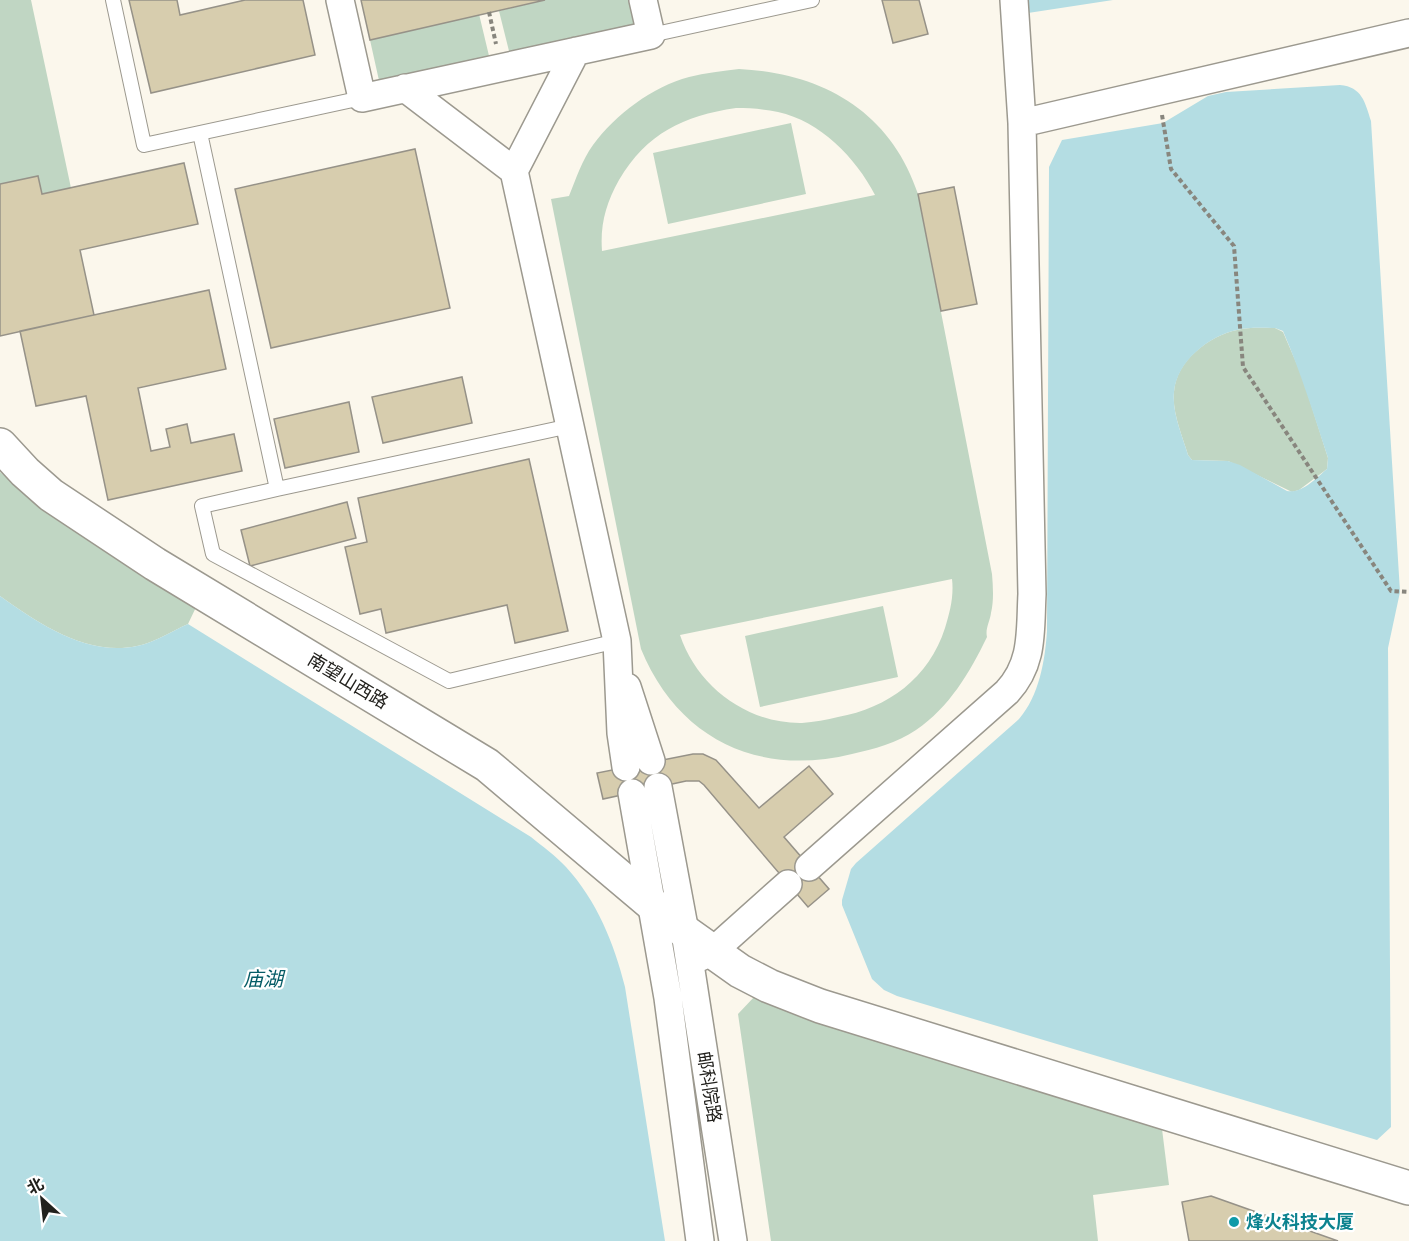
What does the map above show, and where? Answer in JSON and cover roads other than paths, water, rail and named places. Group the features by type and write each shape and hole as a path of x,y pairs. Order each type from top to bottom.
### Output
{"street":[{"path":"340,0 362,98 651,35 643,0"},
{"path":"809,867 1007,692 1017,681 1025,665 1029,646 1032,594 1022,123 1014,0"},
{"path":"1022,123 1409,33"},
{"path":"576,51 514,171 617,652 641,725 642,777 652,903 664,973 700,1241"},
{"path":"405,88 514,171"},
{"name":"南望山西路","path":"0,445 51,495 155,564 487,765 652,903 696,948 769,986 820,1006 1409,1188"},
{"name":"邮科院路","path":"642,777 696,948 733,1241"},
{"path":"664,973 788,884"}],"lane":[{"path":"113,0 144,145 362,98"},
{"path":"651,35 812,0"},
{"path":"200,133 276,489"},
{"path":"570,426 202,506 213,554 448,681 617,652"}],"water":[{"path":"1027,0 1113,0 1028,13"},
{"path":"1347,86 1362,97 1371,121 1400,592 1388,648 1391,1127 1377,1140 897,996 884,990 872,979 842,905 851,869 856,863 1019,719 1032,700 1040,678 1047,631 1049,167 1062,140 1163,123 1208,96 1226,92","holes":["1275,328 1283,331 1328,458 1327,469 1308,485 1293,491 1287,491 1240,465 1228,461 1192,460 1180,432 1174,400 1176,381 1181,370 1188,360 1206,344 1226,333 1242,329"]},
{"name":"庙湖","path":"0,596 47,627 100,647 137,646 156,640 188,624 531,837 562,863 577,880 595,908 610,939 621,971 665,1241 0,1241"}],"place":[{"name":"烽火科技大厦","path":"1234,1222"}]}
